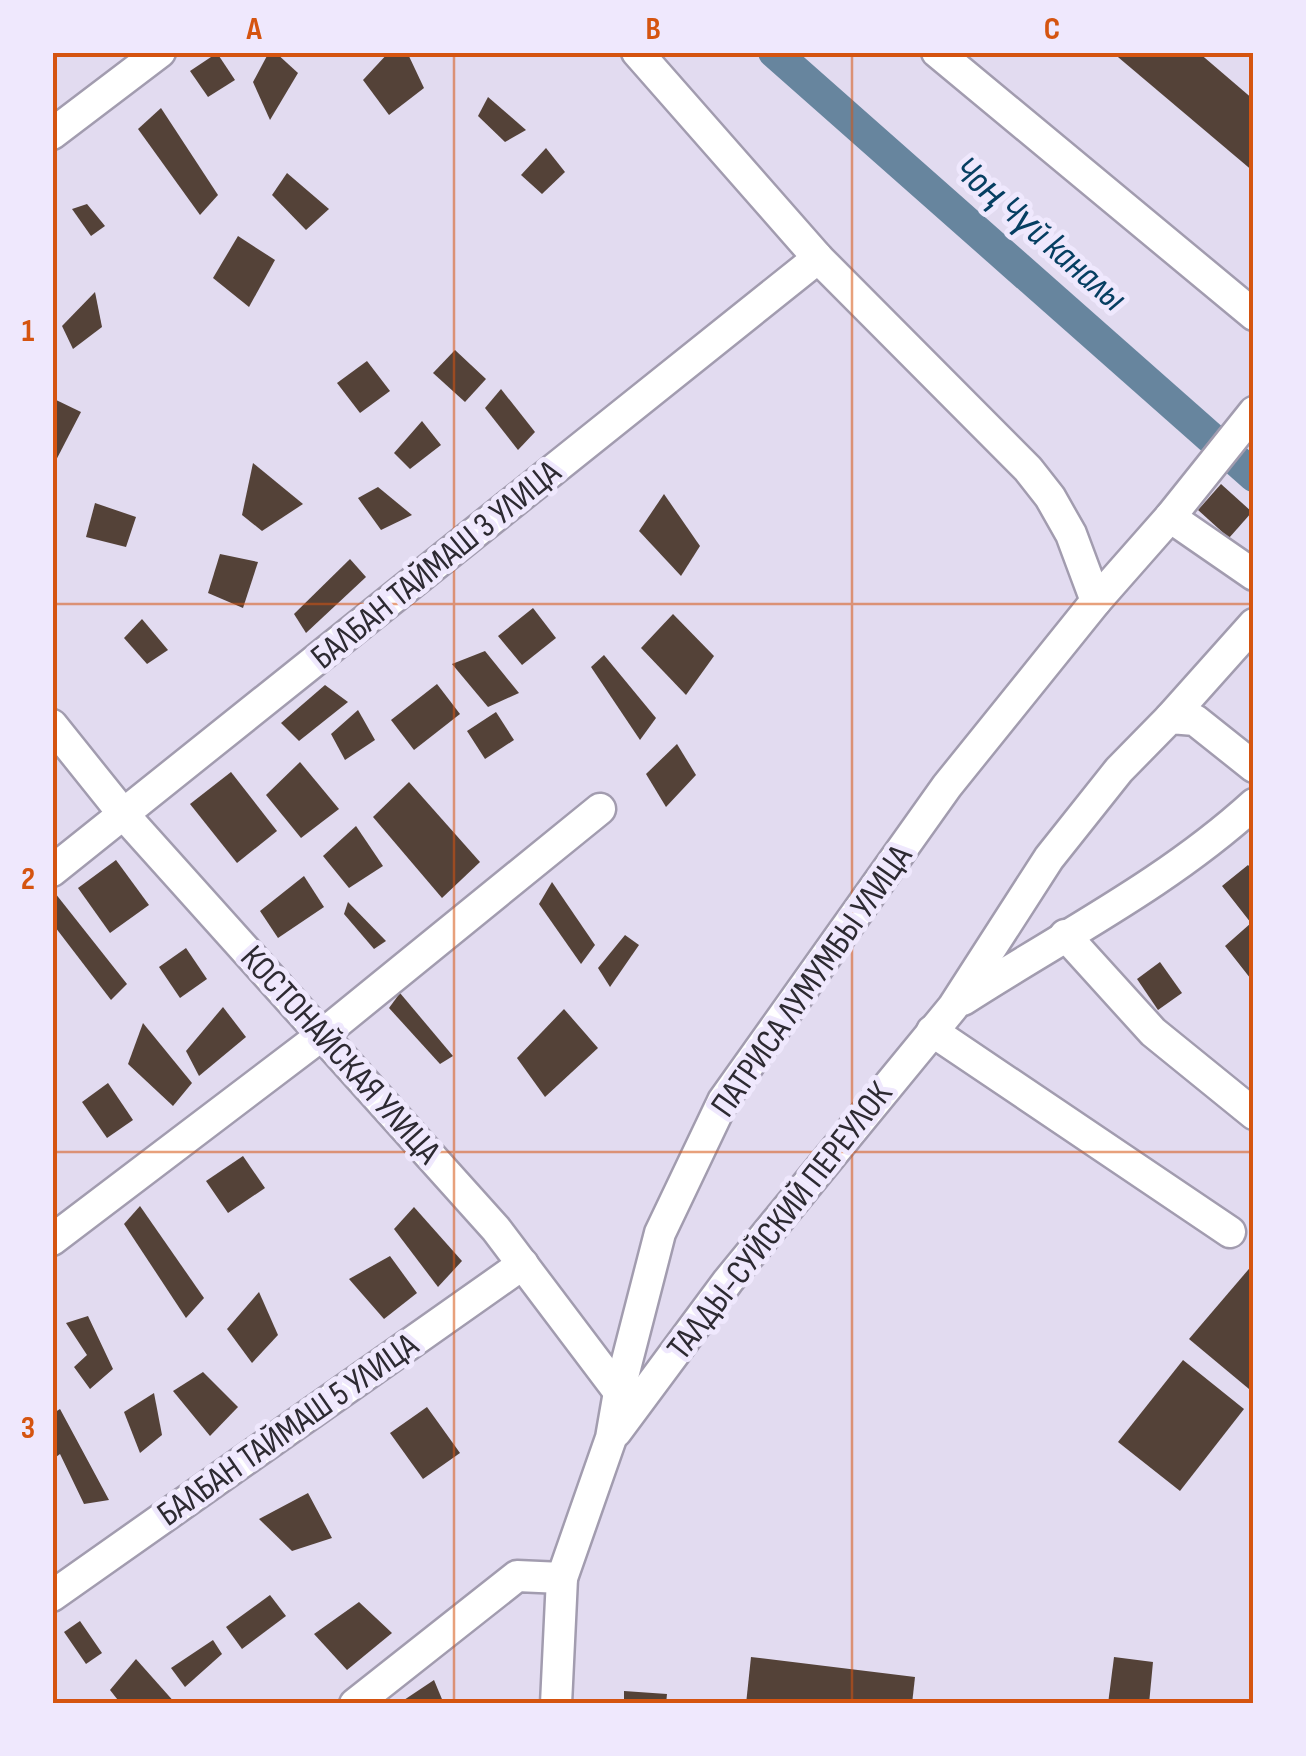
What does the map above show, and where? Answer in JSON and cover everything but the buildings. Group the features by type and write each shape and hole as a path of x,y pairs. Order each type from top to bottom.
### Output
{"street":[{"path":"52,134 160,52"},
{"path":"638,52 818,258 1028,469 1071,534 1096,601"},
{"path":"937,52 1254,314"},
{"name":"БАЛБАН ТАЙМАШ 3 УЛИЦА","path":"52,871 818,258"},
{"name":"ПАТРИСА ЛУМУМБЫ УЛИЦА","path":"556,1704 562,1578 611,1438 660,1233 723,1102 947,786 1254,412"},
{"path":"1174,512 1254,575"},
{"name":"ТАЛДЫ-СУЙСКИЙ ПЕРЕУЛОК","path":"611,1438 728,1280 952,1007 1049,858 1118,770 1254,624"},
{"path":"1170,718 1196,720 1254,767"},
{"name":"КОСТОНАЙСКАЯ УЛИЦА","path":"52,725 124,816 496,1229 619,1392"},
{"name":"ТАЛДЫ-СУЙСКИЙ ПЕРЕУЛОК","path":"952,1007 1130,900 1254,804"},
{"path":"52,1240 322,1035 600,809"},
{"path":"1065,936 1153,1032 1254,1114"},
{"path":"932,1031 1230,1232"},
{"name":"БАЛБАН ТАЙМАШ 5 УЛИЦА","path":"52,1596 523,1264"},
{"path":"354,1704 516,1576 562,1578"}],"waterway":[{"name":"Чоң Чүй каналы","path":"774,52 1254,476"}]}
